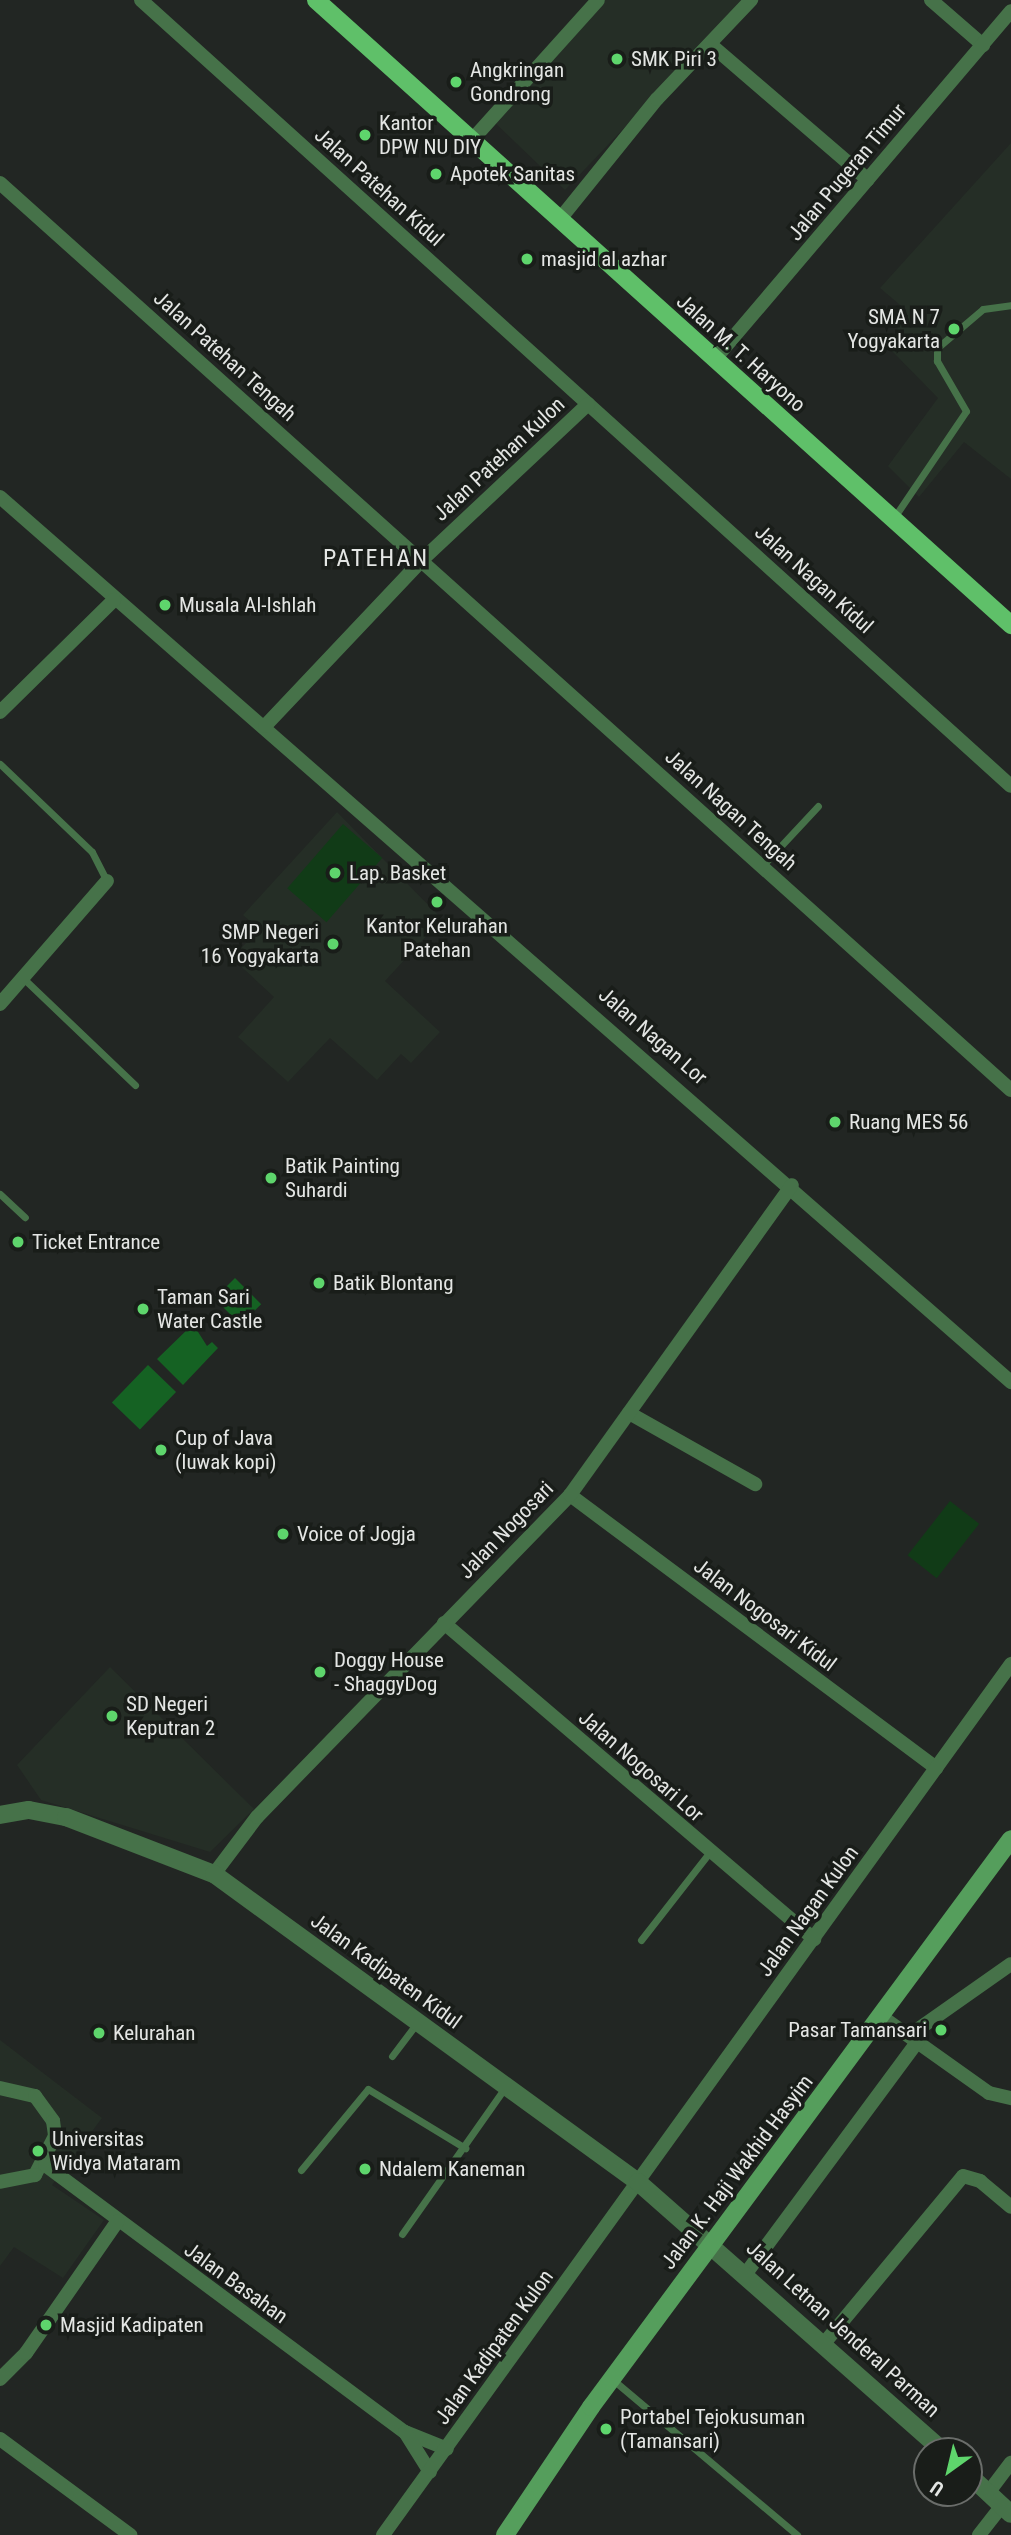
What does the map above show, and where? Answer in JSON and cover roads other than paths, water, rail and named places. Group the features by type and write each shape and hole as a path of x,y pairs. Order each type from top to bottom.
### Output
{"main road":[{"name":"Jalan M. T. Haryono","path":"323,2 714,360 1011,625"},
{"name":"Jalan K. Haji Wakhid Hasyim","path":"505,2535 611,2379 882,2017 1011,1839"}],"street":[{"name":"Jalan Patehan Kidul","path":"141,0 588,404"},
{"path":"472,140 598,0"},
{"path":"560,219 751,0"},
{"path":"931,0 983,45"},
{"name":"Jalan Pugeran Timur","path":"714,360 1011,11"},
{"path":"710,44 868,180"},
{"name":"Jalan Patehan Tengah","path":"0,183 422,560"},
{"name":"Jalan Patehan Kulon","path":"265,726 422,560 588,404"},
{"name":"Jalan Nagan Kidul","path":"588,404 1011,786"},
{"name":"Jalan Nagan Lor","path":"0,497 114,600 265,726 792,1185 1011,1381"},
{"name":"Jalan Nagan Tengah","path":"422,560 1011,1090"},
{"path":"0,712 114,600"},
{"path":"0,1003 107,881"},
{"name":"Jalan Nogosari","path":"215,1874 257,1817 569,1495 792,1185"},
{"path":"629,1413 755,1484"},
{"name":"Jalan Nogosari Kidul","path":"569,1495 936,1768"},
{"name":"Jalan Nogosari Lor","path":"444,1623 709,1853 814,1939"},
{"name":"Jalan Nagan Kulon","path":"638,2182 1011,1664"},
{"name":"Jalan Kadipaten Kidul","path":"0,1815 29,1810 66,1817 215,1874 638,2182 712,2242"},
{"path":"747,2272 914,2038 1011,1964"},
{"path":"882,2017 989,2093 1011,2099"},
{"path":"0,2088 21,2090 46,2107 55,2136 46,2165 21,2181 0,2182"},
{"name":"Jalan Basahan","path":"46,2165 117,2222 405,2432 447,2449"},
{"path":"826,2342 963,2176 981,2181 1011,2207"},
{"name":"Jalan Kadipaten Kulon","path":"383,2535 638,2182"},
{"path":"0,2379 26,2353 117,2222"},
{"name":"Jalan Letnan Jenderal Parman","path":"712,2242 826,2342 928,2437"},
{"name":"Jalan Basahan","path":"405,2432 430,2472"},
{"path":"0,2439 130,2535"},
{"path":"988,2493 1011,2463"},
{"path":"979,2535 1006,2510 983,2488"}],"lane":[{"path":"892,520 966,411 937,361 937,348 983,309 1011,305"},
{"path":"0,765 92,852 107,881"},
{"path":"762,866 818,806"},
{"path":"23,978 135,1085"},
{"path":"0,1194 25,1217"},
{"path":"641,1940 709,1853"},
{"path":"392,2056 419,2022"},
{"path":"301,2170 371,2085 465,2148"},
{"path":"402,2234 465,2148 506,2085"},
{"path":"611,2379 797,2535"}],"place":[{"name":"SMK Piri 3","path":"617,59"},
{"name":"Angkringan Gondrong","path":"456,82"},
{"name":"Kantor DPW NU DIY","path":"365,135"},
{"name":"Apotek Sanitas","path":"436,174"},
{"name":"masjid al azhar","path":"527,259"},
{"name":"SMA N 7 Yogyakarta","path":"954,329"},
{"name":"Musala Al-Ishlah","path":"165,605"},
{"name":"Lap. Basket","path":"335,873"},
{"name":"Kantor Kelurahan Patehan","path":"437,902"},
{"name":"SMP Negeri 16 Yogyakarta","path":"333,944"},
{"name":"Ruang MES 56","path":"835,1122"},
{"name":"Batik Painting Suhardi","path":"271,1178"},
{"name":"Ticket Entrance","path":"18,1242"},
{"name":"Batik Blontang","path":"319,1283"},
{"name":"Taman Sari Water Castle","path":"143,1309"},
{"name":"Cup of Java (luwak kopi)","path":"161,1450"},
{"name":"Voice of Jogja","path":"283,1534"},
{"name":"Doggy House - ShaggyDog","path":"320,1672"},
{"name":"SD Negeri Keputran 2","path":"112,1716"},
{"name":"Pasar Tamansari","path":"941,2030"},
{"name":"Kelurahan","path":"99,2033"},
{"name":"Universitas Widya Mataram","path":"38,2151"},
{"name":"Ndalem Kaneman","path":"365,2169"},
{"name":"Masjid Kadipaten","path":"46,2325"},
{"name":"Portabel Tejokusuman (Tamansari)","path":"606,2429"}],"district":[{"name":"PATEHAN","path":"376,559"}]}
